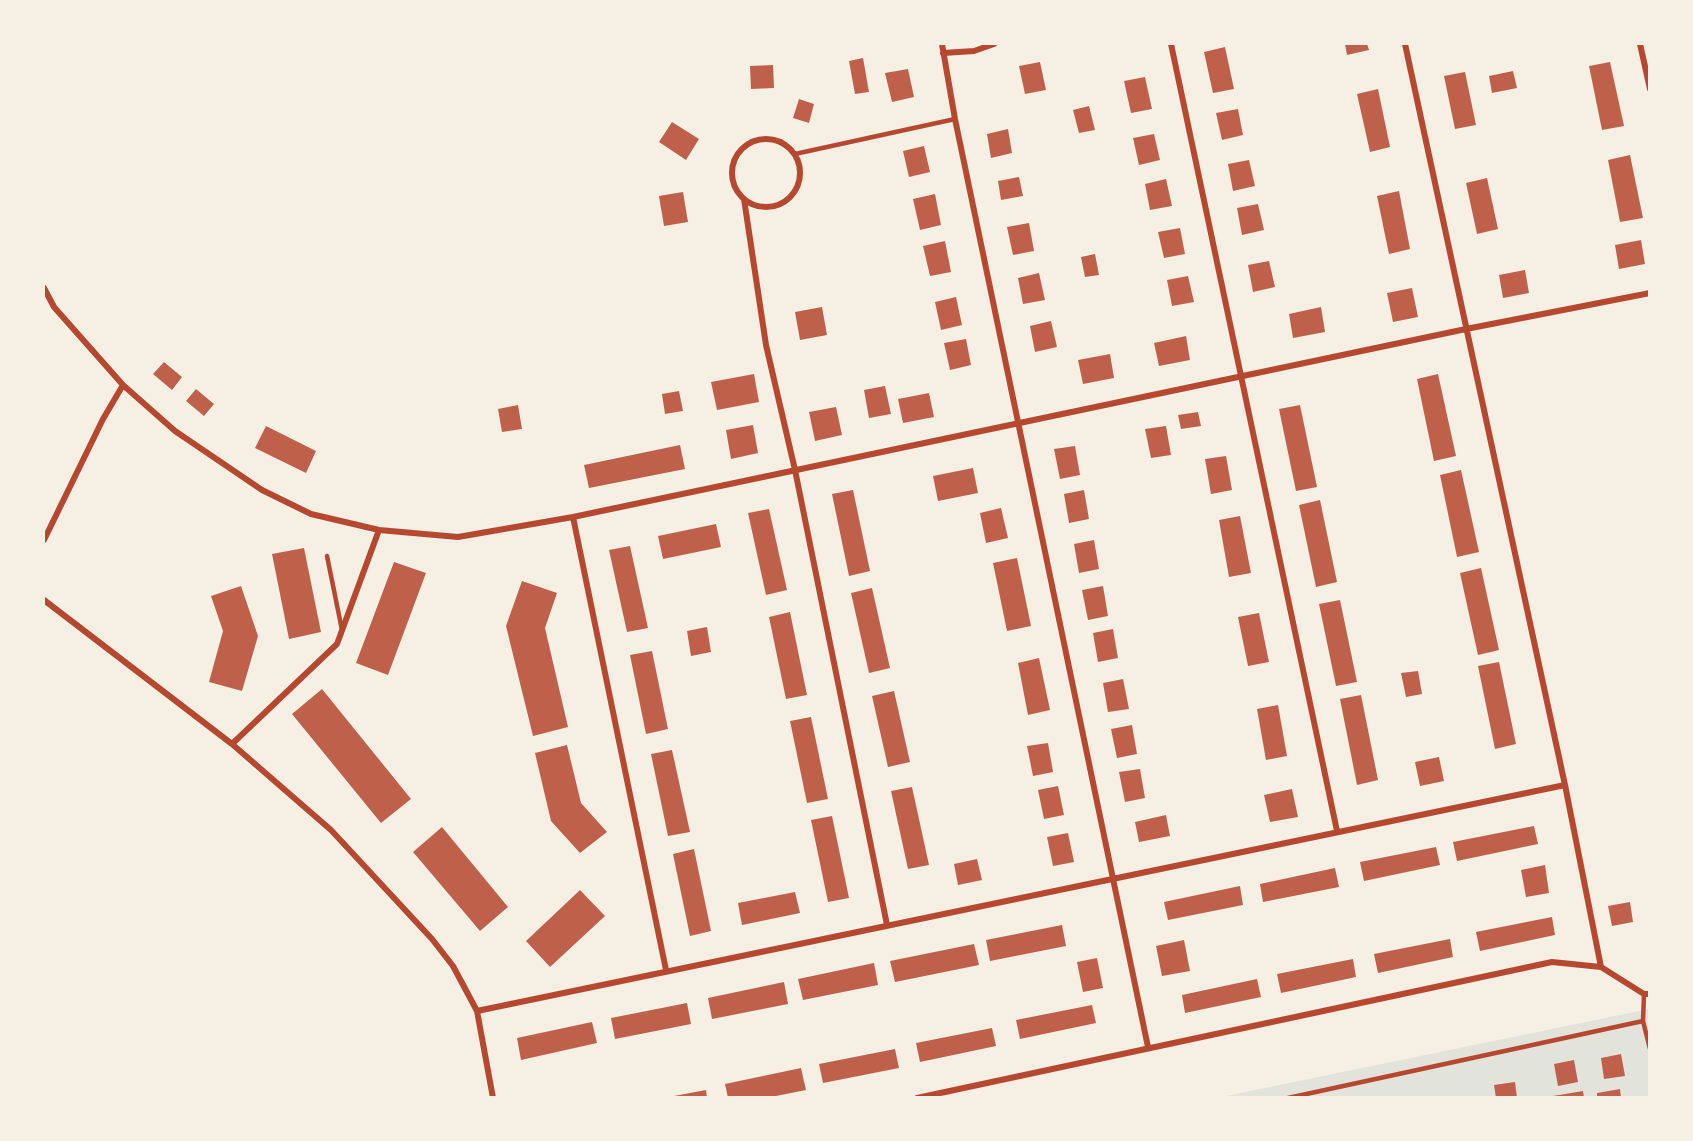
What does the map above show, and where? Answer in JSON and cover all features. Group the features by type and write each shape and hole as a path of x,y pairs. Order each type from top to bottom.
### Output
{"street":[{"path":"942,44 955,119 1148,1047"},
{"path":"943,52 974,51 994,44"},
{"path":"1171,44 1243,376 1337,831"},
{"path":"1405,44 1565,785 1601,967"},
{"path":"1640,44 1650,89"},
{"path":"761,139 771,139 789,147 795,154 801,173 800,183 789,199 771,207 752,205 744,199 733,183 732,173 737,154 744,147 761,139"},
{"path":"744,199 766,345 795,470 887,925"},
{"path":"44,288 54,307 123,385 175,431 262,490 311,514 379,530 458,537 573,517 1466,329 1650,293"},
{"path":"44,540 103,419 123,385"},
{"path":"573,517 666,970"},
{"path":"232,744 337,644 379,530"},
{"path":"44,600 232,744 332,830 432,939 453,966 477,1011 493,1098"},
{"path":"477,1011 1112,877 1565,785"},
{"path":"917,1098 1552,962 1601,967 1647,994"}],"lane":[{"path":"795,154 955,119"},
{"path":"327,556 343,632"},
{"path":"1647,994 1643,1021 1650,1049"},
{"path":"1288,1098 1643,1021"}],"shaded area":[{"path":"1649,1009 1649,1097 1221,1097"}],"building":[{"path":"1345,44 1367,44 1369,50 1347,55"},
{"path":"1225,47 1234,89 1213,93 1204,52"},
{"path":"863,58 869,92 855,94 849,61"},
{"path":"1040,62 1046,90 1025,94 1019,66"},
{"path":"1610,62 1624,126 1602,130 1589,66"},
{"path":"773,65 774,88 751,89 750,66"},
{"path":"908,69 914,97 892,102 885,73"},
{"path":"1513,71 1517,88 1492,93 1489,76"},
{"path":"1465,72 1476,125 1455,129 1444,76"},
{"path":"1145,77 1152,109 1131,113 1124,81"},
{"path":"1378,89 1390,147 1370,152 1357,94"},
{"path":"799,99 814,104 809,123 793,118"},
{"path":"1089,106 1095,130 1079,133 1073,110"},
{"path":"1238,109 1243,135 1222,140 1216,113"},
{"path":"672,122 699,139 686,160 659,142"},
{"path":"1008,129 1012,153 991,158 987,134"},
{"path":"1154,134 1160,160 1139,165 1133,138"},
{"path":"924,146 930,172 909,177 903,151"},
{"path":"1630,155 1643,218 1620,222 1608,160"},
{"path":"1249,160 1255,186 1233,191 1228,164"},
{"path":"1019,177 1023,196 1001,200 998,181"},
{"path":"1487,178 1498,229 1477,234 1466,183"},
{"path":"1166,179 1172,206 1150,210 1145,184"},
{"path":"1399,191 1410,249 1389,254 1377,196"},
{"path":"683,192 688,222 664,226 659,196"},
{"path":"935,194 941,225 920,230 913,199"},
{"path":"1258,204 1264,230 1242,235 1237,208"},
{"path":"1029,223 1034,251 1013,255 1007,227"},
{"path":"1180,228 1185,254 1164,258 1158,232"},
{"path":"1641,240 1645,264 1619,269 1615,245"},
{"path":"945,241 951,272 930,276 923,246"},
{"path":"1095,254 1099,275 1085,277 1081,257"},
{"path":"1269,261 1275,287 1253,292 1248,265"},
{"path":"1525,270 1529,293 1503,298 1499,275"},
{"path":"1039,273 1045,300 1023,304 1018,278"},
{"path":"1188,276 1194,302 1172,306 1167,280"},
{"path":"1412,288 1418,317 1393,322 1387,293"},
{"path":"956,297 962,325 941,330 935,302"},
{"path":"822,307 827,335 800,340 795,312"},
{"path":"1321,307 1325,332 1293,338 1289,314"},
{"path":"1051,321 1057,347 1035,352 1030,326"},
{"path":"1186,336 1190,360 1159,366 1154,343"},
{"path":"966,339 971,365 950,370 944,343"},
{"path":"1110,354 1114,378 1083,384 1078,360"},
{"path":"164,362 182,377 172,390 153,374"},
{"path":"754,374 759,402 717,410 711,382"},
{"path":"1438,374 1456,456 1434,461 1417,379"},
{"path":"885,386 891,414 869,418 864,390"},
{"path":"196,389 214,404 204,416 186,401"},
{"path":"679,391 683,411 665,414 662,394"},
{"path":"929,393 934,417 903,423 898,399"},
{"path":"518,405 522,429 502,432 498,409"},
{"path":"1300,405 1317,487 1296,491 1279,409"},
{"path":"836,407 842,435 815,441 809,412"},
{"path":"1198,412 1201,426 1181,429 1178,415"},
{"path":"753,425 758,453 731,459 726,430"},
{"path":"266,426 316,451 306,473 255,448"},
{"path":"1166,426 1171,455 1151,458 1145,429"},
{"path":"680,445 685,469 589,488 584,465"},
{"path":"1075,446 1080,475 1060,479 1054,449"},
{"path":"1226,456 1232,490 1211,494 1205,459"},
{"path":"973,468 978,493 938,501 933,476"},
{"path":"1461,470 1479,552 1457,557 1440,475"},
{"path":"853,490 870,571 849,576 832,494"},
{"path":"1084,490 1089,519 1069,523 1064,494"},
{"path":"1320,500 1337,582 1316,587 1299,505"},
{"path":"1001,508 1008,538 986,543 980,513"},
{"path":"769,509 787,590 766,595 748,513"},
{"path":"1240,516 1251,573 1229,577 1219,520"},
{"path":"716,524 721,547 663,559 658,536"},
{"path":"1094,540 1099,569 1079,573 1074,544"},
{"path":"630,546 648,628 627,632 609,550"},
{"path":"304,548 321,632 289,639 272,554"},
{"path":"1017,558 1031,626 1007,631 993,563"},
{"path":"394,562 426,573 388,675 356,663"},
{"path":"1481,568 1499,650 1478,655 1460,573"},
{"path":"522,581 557,593 545,628 568,727 533,736 506,626"},
{"path":"241,586 258,636 242,691 209,682 223,631 211,596"},
{"path":"1103,586 1108,616 1088,620 1082,590"},
{"path":"872,588 890,668 869,673 851,593"},
{"path":"1340,600 1357,682 1336,686 1319,604"},
{"path":"790,612 807,695 786,699 769,617"},
{"path":"1259,613 1269,662 1248,666 1238,617"},
{"path":"707,627 711,652 691,656 687,631"},
{"path":"1113,629 1118,658 1098,662 1093,633"},
{"path":"652,651 668,729 646,734 630,655"},
{"path":"1039,658 1050,710 1028,715 1018,663"},
{"path":"1499,662 1516,744 1495,749 1478,666"},
{"path":"1418,671 1422,694 1406,697 1401,673"},
{"path":"1123,679 1129,709 1108,712 1103,683"},
{"path":"322,689 411,799 381,823 292,714"},
{"path":"894,691 910,762 888,767 872,696"},
{"path":"1361,695 1378,780 1357,785 1340,699"},
{"path":"1278,705 1287,756 1266,760 1257,709"},
{"path":"811,717 828,799 807,803 790,721"},
{"path":"1132,725 1137,754 1117,758 1111,729"},
{"path":"1048,743 1053,772 1033,776 1027,746"},
{"path":"567,745 581,803 607,832 580,853 551,821 535,753"},
{"path":"672,750 690,832 668,836 651,754"},
{"path":"1439,757 1444,781 1420,786 1415,762"},
{"path":"1140,769 1145,798 1125,802 1119,772"},
{"path":"1058,786 1064,815 1044,819 1038,790"},
{"path":"912,787 929,865 908,869 891,791"},
{"path":"1292,789 1298,817 1270,822 1264,795"},
{"path":"1166,815 1170,836 1139,842 1135,822"},
{"path":"832,816 849,898 828,902 811,820"},
{"path":"1534,826 1538,844 1457,861 1453,842"},
{"path":"442,827 508,907 480,931 413,852"},
{"path":"1068,833 1074,862 1053,866 1047,837"},
{"path":"1436,847 1440,865 1364,881 1360,862"},
{"path":"694,849 711,931 690,936 673,854"},
{"path":"977,859 982,880 958,885 954,864"},
{"path":"1545,865 1549,893 1526,897 1521,870"},
{"path":"1335,868 1339,887 1263,902 1260,884"},
{"path":"1240,886 1243,905 1168,920 1164,902"},
{"path":"580,890 605,916 550,967 526,941"},
{"path":"795,892 800,913 742,925 738,903"},
{"path":"1630,902 1633,922 1612,926 1608,906"},
{"path":"1552,917 1555,935 1480,951 1476,932"},
{"path":"1062,925 1066,946 990,961 986,940"},
{"path":"1450,939 1453,957 1378,973 1374,954"},
{"path":"1184,940 1190,971 1162,976 1156,946"},
{"path":"974,944 979,965 895,982 890,961"},
{"path":"1097,958 1103,988 1083,992 1077,962"},
{"path":"1353,959 1356,977 1281,993 1277,974"},
{"path":"874,963 878,985 803,1000 798,979"},
{"path":"1257,979 1261,997 1185,1013 1182,995"},
{"path":"784,982 788,1004 712,1019 708,998"},
{"path":"687,1003 691,1024 615,1039 611,1018"},
{"path":"1092,1005 1096,1023 1020,1039 1016,1020"},
{"path":"592,1022 597,1043 521,1060 517,1038"},
{"path":"992,1028 996,1046 920,1062 916,1043"},
{"path":"895,1049 899,1068 823,1083 819,1064"},
{"path":"1621,1054 1625,1076 1604,1079 1601,1058"},
{"path":"1574,1060 1578,1082 1558,1086 1554,1064"},
{"path":"801,1068 806,1090 766,1098 728,1098 725,1084"},
{"path":"1515,1082 1517,1098 1496,1098 1494,1085"},
{"path":"1620,1089 1621,1098 1597,1098 1597,1093"},
{"path":"706,1090 707,1098 675,1098 674,1096"},
{"path":"1583,1091 1584,1098 1553,1098 1553,1096"}]}
